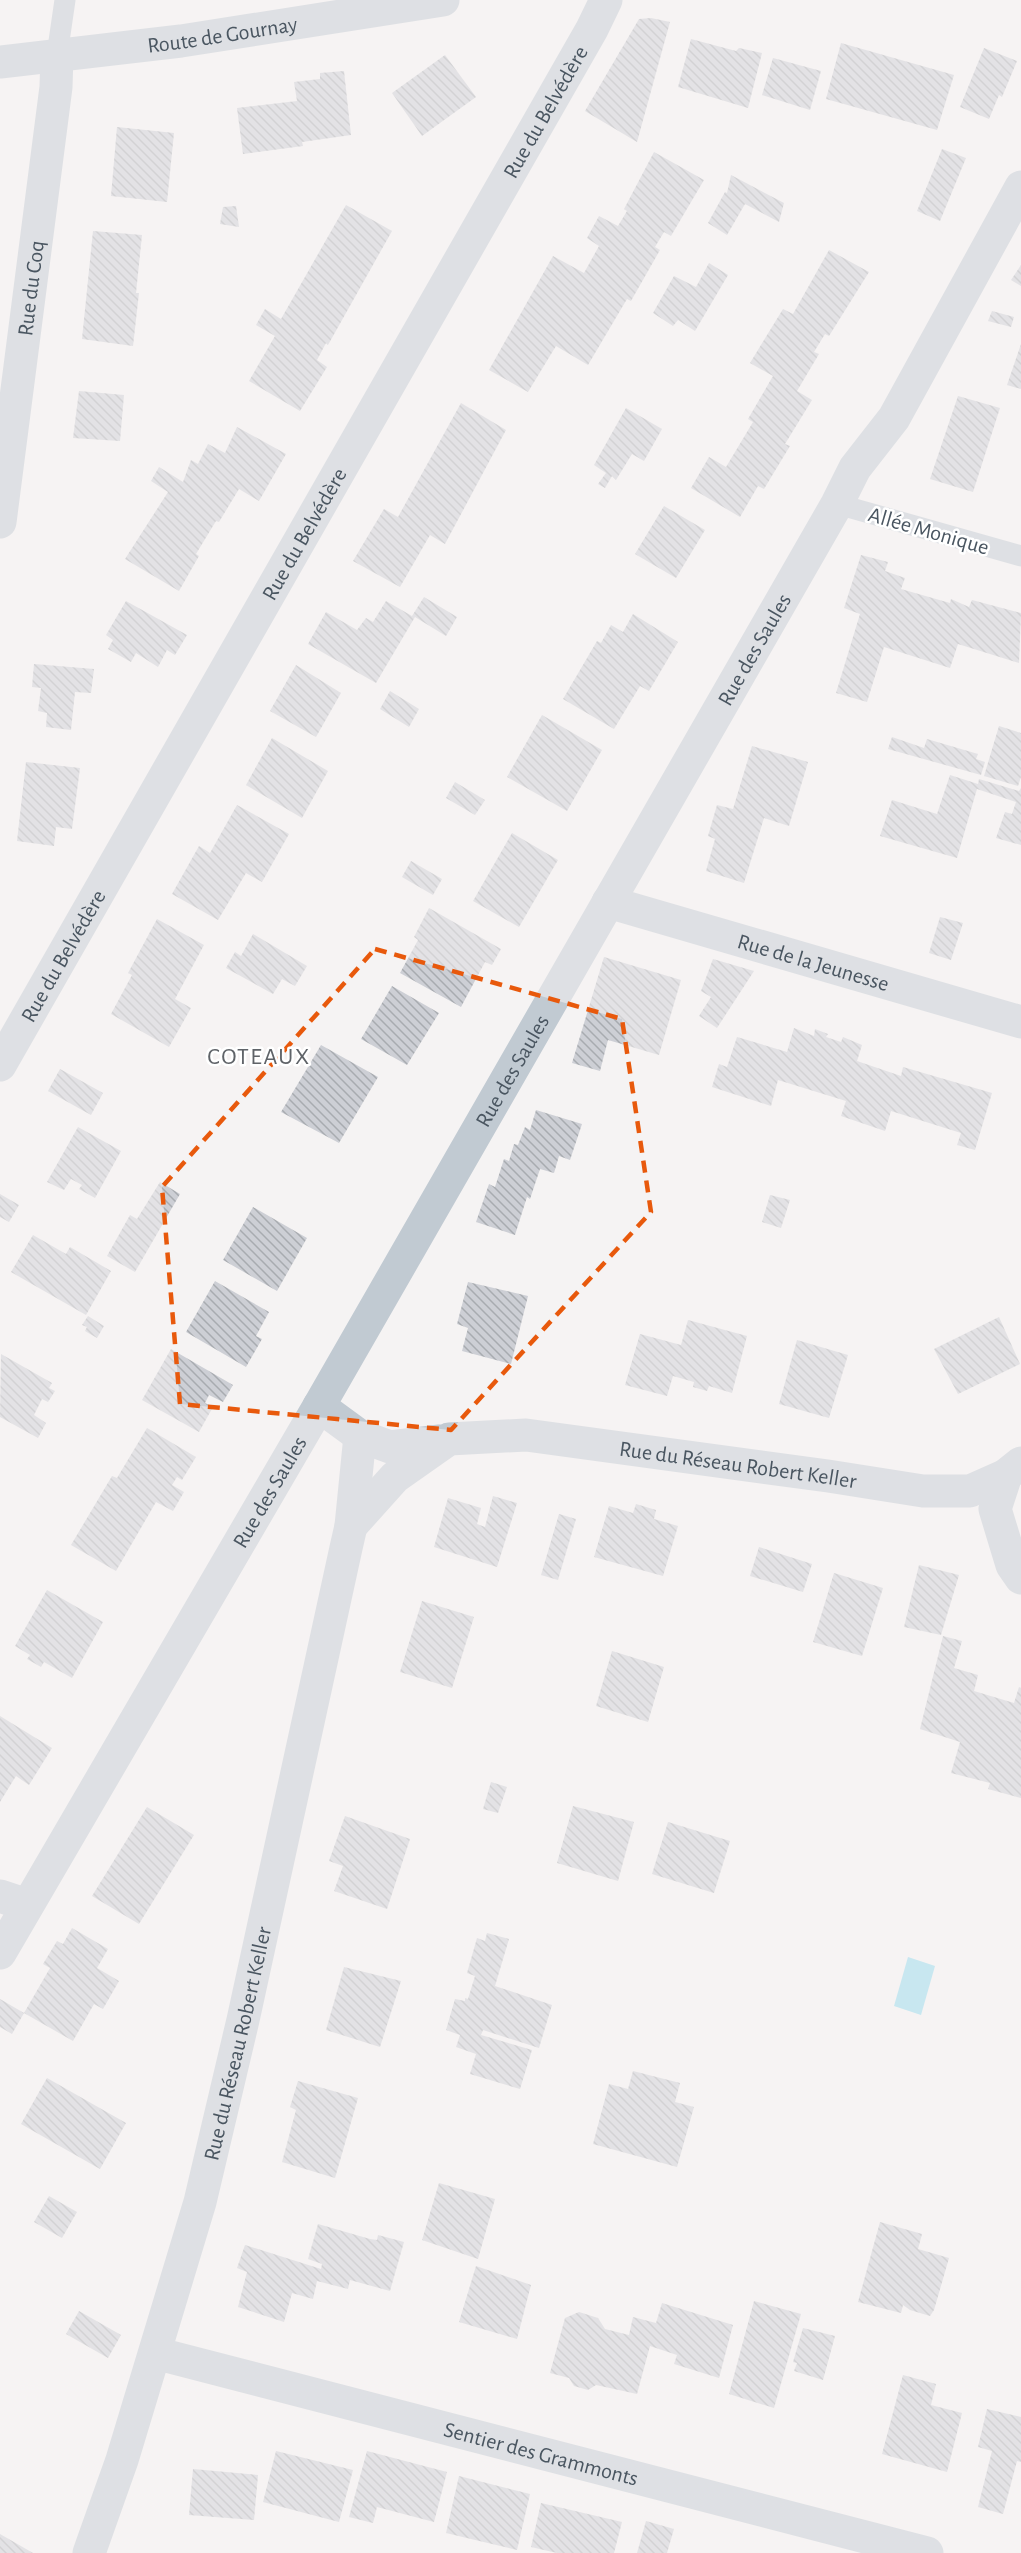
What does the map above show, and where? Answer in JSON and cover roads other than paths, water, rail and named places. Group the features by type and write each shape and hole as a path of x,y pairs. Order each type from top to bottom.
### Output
{"street":[{"name":"Route de Gournay","path":"0,62 181,41 443,0"},
{"name":"Rue du Belvédère","path":"0,1065 606,0"},
{"name":"Rue du Coq","path":"0,522 56,87 57,55"},
{"name":"Rue des Saules","path":"0,1953 14,1900 318,1407 837,504 855,468 894,418 1021,187"},
{"name":"Rue de la Jeunesse","path":"608,902 1021,1022"},
{"name":"Rue du Réseau Robert Keller","path":"318,1407 360,1436 390,1447 449,1439 526,1435 923,1491 970,1491 1013,1469"},
{"name":"Rue du Réseau Robert Keller","path":"90,2553 122,2460 203,2190 243,2020 351,1526 360,1436"},
{"name":"Rue du Réseau Robert Keller","path":"351,1526 395,1477 449,1439"},
{"path":"1013,1469 995,1509 1012,1565 1021,1578"},
{"name":"Sentier des Grammonts","path":"155,2353 927,2553"}],"lane":[{"path":"57,55 65,0"},
{"name":"Allée Monique","path":"837,504 1021,556"}],"water":[{"path":"908,1957 935,1966 921,2015 894,2006"}],"district":[{"name":"COTEAUX","path":"259,1056"}]}
